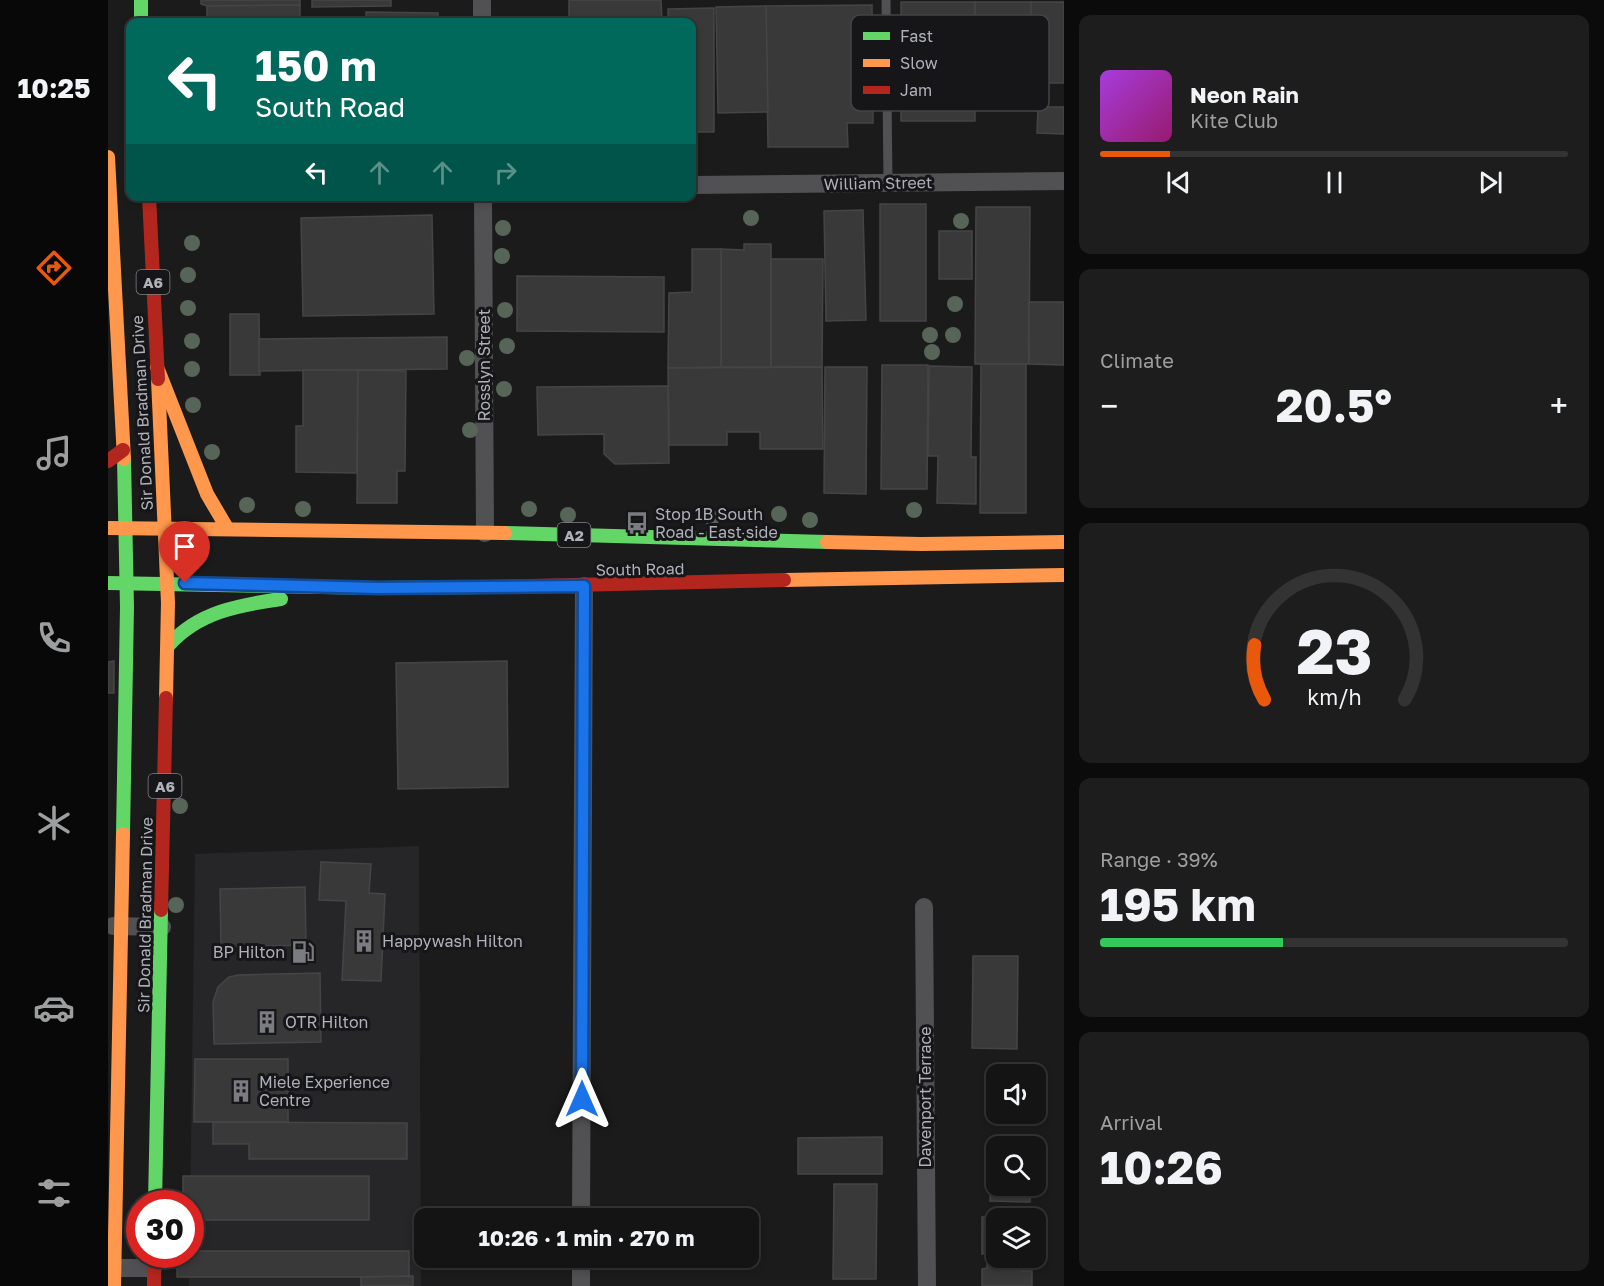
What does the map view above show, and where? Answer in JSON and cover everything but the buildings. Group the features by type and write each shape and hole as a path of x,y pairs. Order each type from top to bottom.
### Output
{"main road":[{"path":"141,0 141,18"},
{"name":"Sir Donald Bradman Drive","path":"108,157 114,242 127,582 120,820 114,926 112,1274"},
{"name":"Sir Donald Bradman Drive","path":"144,201 157,367 168,582 155,1190"},
{"path":"114,242 125,223"},
{"path":"157,367 207,494 227,528"},
{"path":"108,461 123,450"},
{"name":"South Road","path":"108,528 485,533 921,544 1064,542"},
{"name":"South Road","path":"108,583 168,582 378,588 584,586 921,576 1064,575"},
{"path":"168,645 186,628 195,623 255,602 378,588"}],"street":[{"path":"482,0 482,18"},
{"name":"William Street","path":"696,184 1064,181"},
{"name":"Rosslyn Street","path":"483,201 485,533"},
{"path":"581,1208 584,586"},
{"name":"Davenport Terrace","path":"924,907 927,1286"},
{"path":"114,926 162,927"},
{"path":"581,1268 581,1286"},
{"path":"112,1274 154,1269"}],"lane":[{"path":"886,0 886,15"},
{"path":"887,111 888,183"}],"shaded area":[{"path":"419,846 421,1208 414,1208 414,1268 421,1268 421,1286 189,1286 189,1268 204,1268 204,1190 190,1190 195,854"}],"traffic: fast":[{"path":"141,0 141,18"},
{"path":"123,834 127,607 124,459"},
{"path":"505,533 827,542"},
{"path":"108,583 378,588 486,587"},
{"path":"169,645 193,625 220,612 281,599"},
{"path":"155,1190 161,910"}],"traffic: slow":[{"path":"108,157 124,459"},
{"path":"157,367 207,494 227,528"},
{"path":"158,379 168,603 166,698"},
{"path":"108,528 505,533"},
{"path":"827,542 921,544 1064,542"},
{"path":"784,580 1064,575"},
{"path":"114,1286 123,834"}],"traffic: jam":[{"path":"149,201 158,379"},
{"path":"108,461 123,450"},
{"path":"486,587 784,580"},
{"path":"161,910 166,698"},
{"path":"154,1268 154,1286"}],"place":[{"name":"Stop 1B South Road - East side","path":"637,523"},
{"name":"Happywash Hilton","path":"364,941"},
{"name":"BP Hilton","path":"303,952"},
{"name":"OTR Hilton","path":"267,1022"},
{"name":"Miele Experience Centre","path":"241,1091"}],"route":[{"path":"185,583 378,588 584,586 582,1099"}]}
